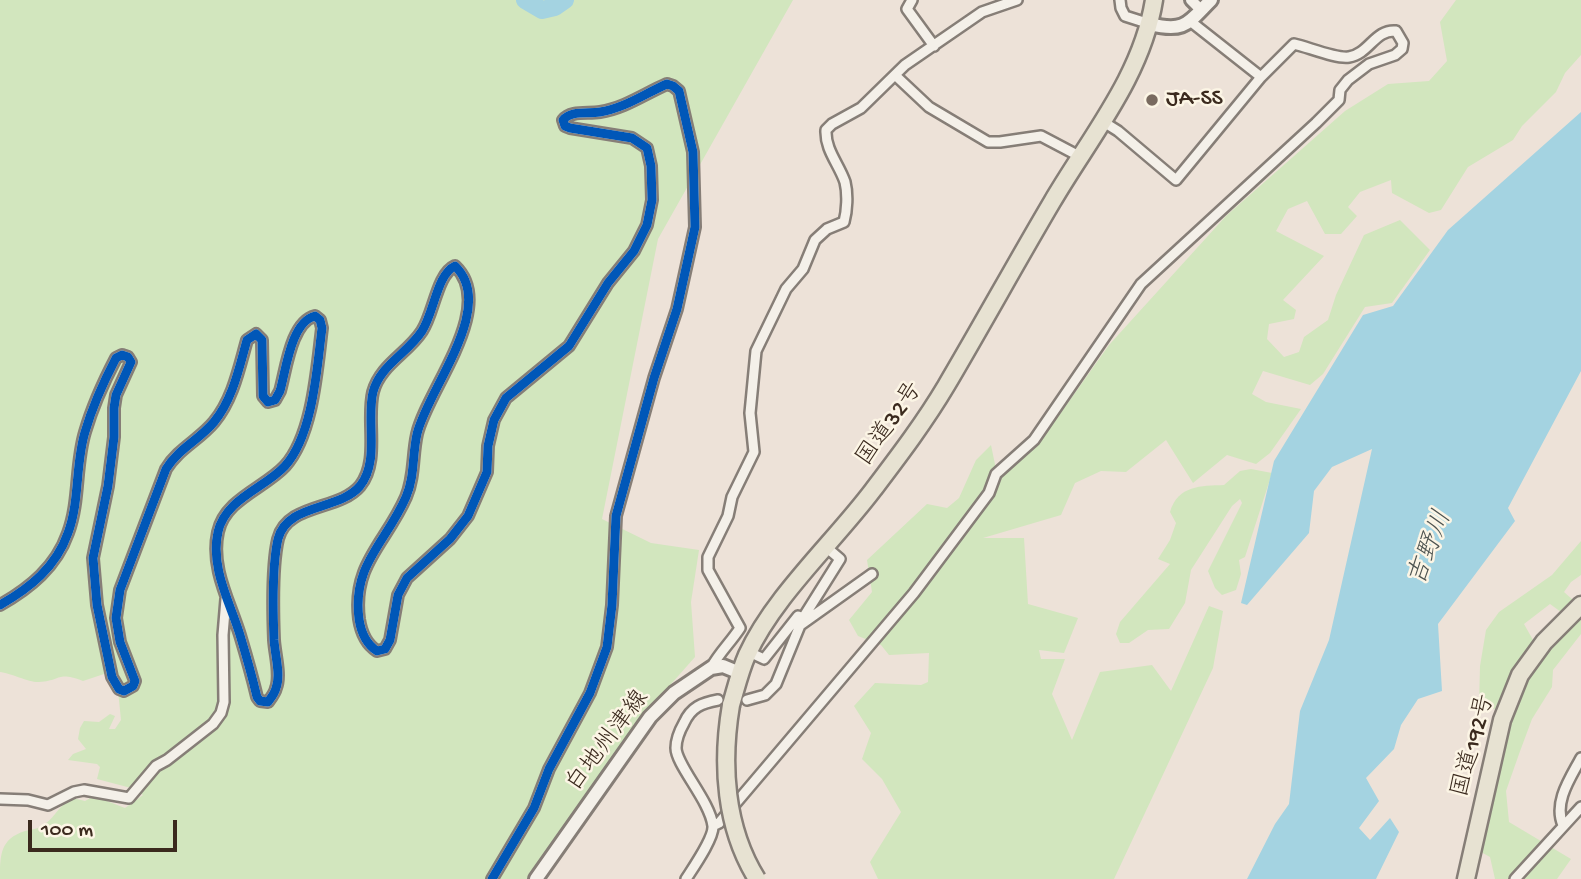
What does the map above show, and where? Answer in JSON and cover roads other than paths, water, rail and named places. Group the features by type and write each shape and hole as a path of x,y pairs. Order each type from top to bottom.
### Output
{"highway":[{"name":"国道32号","path":"757,879 743,850 728,793 724,703 748,652 773,613 904,449 945,388 1079,156 1128,78 1150,23 1154,0"},
{"name":"国道192号","path":"1466,879 1502,720 1520,675 1544,642 1581,606"}],"main road":[{"path":"1150,23 1168,29 1177,28 1190,21 1211,0"},
{"path":"710,668 723,666 740,673"},
{"name":"白地州津線","path":"536,879 650,717 674,693 710,668"}],"street":[{"path":"912,0 907,9 934,46"},
{"path":"710,668 720,651 740,628 708,570 708,557 729,516 732,498 754,452 750,412 756,351 786,289 803,269 816,240 827,229 844,222 846,214 845,183 825,141 826,130 861,108 905,65 982,12 1017,0"},
{"path":"1120,0 1125,16 1150,23"},
{"path":"1191,0 1201,10"},
{"path":"1190,21 1261,77"},
{"path":"713,826 719,823 914,593 989,493 996,474 1034,440 1141,284 1316,123 1339,100 1340,90 1348,80 1370,64 1395,55 1402,49 1403,43 1396,31 1390,30 1348,57 1294,44 1261,77 1176,180 1118,131 1102,121"},
{"path":"896,76 929,107 988,142 1041,136 1079,156"},
{"path":"0,605 23,592 43,574 58,554 69,532 85,432 116,358 121,355 128,357 131,362 130,369 117,395 114,408 114,437 108,486 93,558 97,605 112,677 119,689 124,691 133,686 135,681 120,642 116,618 120,590 166,469 173,458 214,422 232,393 247,340 256,334 262,340 263,396 268,402 275,400 280,391 297,328 306,318 315,316 320,320 322,328 320,350 307,420 297,449 285,466 225,514 218,532 219,577 240,633 257,697 260,701 268,702 276,689 277,680 274,632 278,538 285,525 299,515 349,495 360,486 369,463 373,393 376,386 389,365 422,332 444,276 447,270 455,266 467,283 470,294 462,330 417,435 412,480 407,495 360,579 357,597 359,623 369,646 377,651 385,649 390,640 398,595 407,578 450,539 468,516 487,472 488,446 494,420 506,398 569,346 608,283 634,251 647,225 652,200 651,166 647,148 632,138 570,128 565,126 562,120 570,114 615,109 667,84 673,86 678,91 693,152 695,227 677,309 654,378 616,516 612,605 607,647 595,681 569,736 549,769 534,808 492,879"},
{"path":"747,700 765,695 776,684 801,622 840,559 826,547"},
{"path":"801,622 872,574"},
{"path":"0,799 28,800 48,805 74,792 85,790 129,798 156,766 213,724 221,713 224,702 223,635 227,598"},
{"path":"748,652 764,659 798,616 801,622"},
{"path":"686,879 712,834 713,826 701,794 677,755 676,747 689,714 700,704 724,703"},
{"path":"1563,825 1562,795 1581,758"},
{"path":"1515,879 1581,807"}],"water":[{"name":"吉野川","path":"1581,112 1581,371 1508,508 1515,521 1438,624 1442,691 1418,699 1401,725 1394,749 1366,778 1379,801 1359,828 1370,840 1390,818 1399,832 1376,879 1247,879 1275,824 1289,804 1300,711 1329,640 1372,449 1332,467 1314,491 1309,533 1247,605 1241,603 1274,461 1363,315 1393,306 1448,230"}],"waterway":[{"path":"525,0 542,10 555,7 565,0"}],"place":[{"name":"JA-SS","path":"1152,100"}]}
